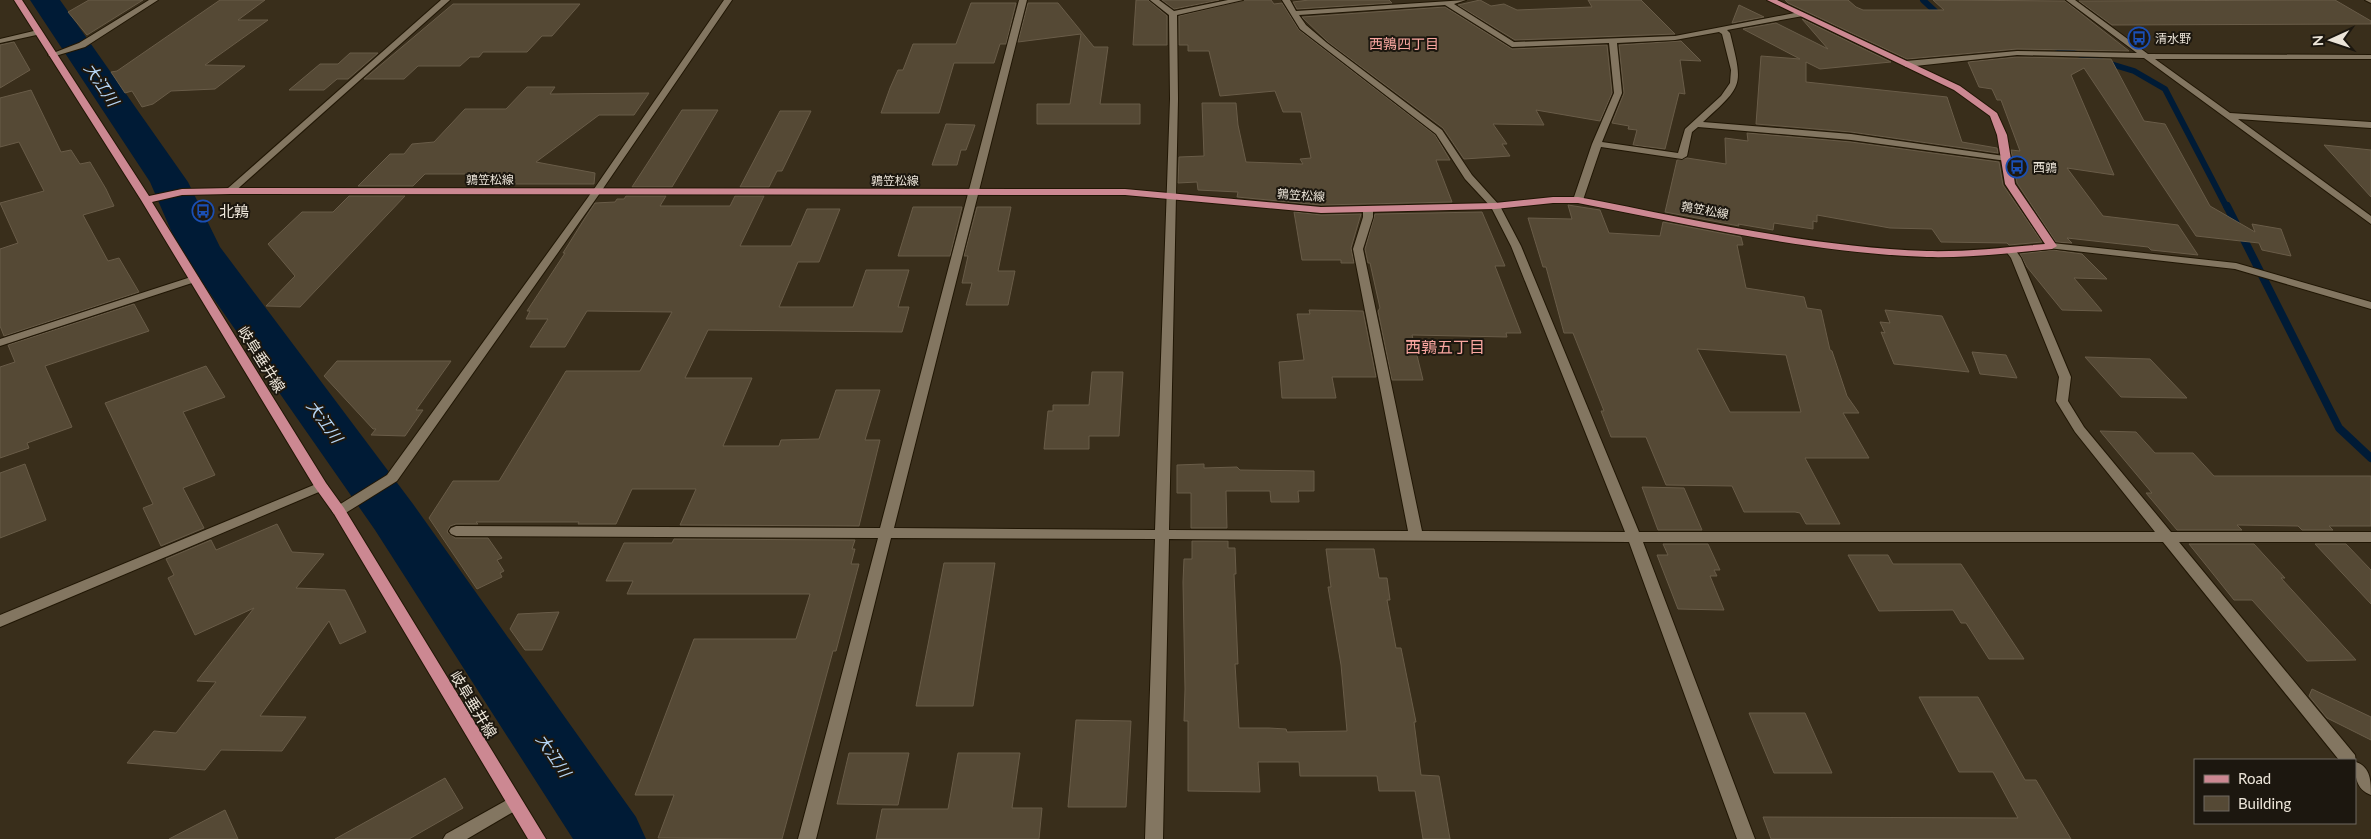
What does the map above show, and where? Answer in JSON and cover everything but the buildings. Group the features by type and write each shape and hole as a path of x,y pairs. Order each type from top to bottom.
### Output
{"main road":[{"name":"岐阜垂井線","path":"18,0 38,32 57,53 194,280 321,486 339,511 537,839"},
{"path":"1771,0 1957,88 1994,115 2002,136 2004,159 2010,184 2052,246"},
{"name":"鶉笠松線","path":"146,200 182,192 230,191 1125,192 1321,210 1495,206 1553,200 1578,200 1866,250 1914,254 2010,250 2052,246"}],"street":[{"path":"57,53 82,45 154,0"},
{"path":"230,191 446,0"},
{"path":"339,511 392,478 596,192 728,0"},
{"path":"807,839 972,192 1023,0"},
{"path":"1154,0 1172,14 1240,0"},
{"path":"1286,0 1303,27 1438,132 1468,177 1495,206 1516,246 1634,537 1746,839"},
{"path":"1294,13 1402,2 1447,3 1462,0"},
{"path":"2070,0 2371,221"},
{"path":"1447,3 1512,45 1675,38 1800,14"},
{"path":"1154,839 1174,99 1172,14"},
{"path":"1597,144 1682,156 1688,131 1724,98 1734,83 1735,70 1726,33 1722,30"},
{"path":"0,41 38,32"},
{"path":"1578,200 1597,144 1618,93 1613,41"},
{"path":"1906,64 2017,53 2145,56 2371,57"},
{"path":"2228,116 2371,125"},
{"path":"1696,124 1851,137 2004,159"},
{"path":"1368,209 1368,217 1358,249 1416,535"},
{"path":"2052,246 2236,266 2371,306"},
{"path":"2010,250 2016,258 2065,377 2062,400 2079,428 2348,759"},
{"path":"0,343 194,280"},
{"path":"0,621 321,486"},
{"path":"456,531 884,535 2371,537"},
{"path":"2356,769 2371,788"},
{"path":"452,839 514,803"}],"waterway":[{"name":"大江川","path":"45,0 169,182 200,249 394,517 611,839"},
{"path":"1923,0 1937,13 1945,15"},
{"path":"2051,46 2134,71 2165,89 2227,208"},
{"path":"2227,206 2339,428 2371,458"}],"place":[{"name":"清水野","path":"2139,38"},
{"name":"西鶉","path":"2017,167"},
{"name":"北鶉","path":"203,211"}],"district":[{"name":"西鶉四丁目","path":"1404,43"},
{"name":"西鶉五丁目","path":"1445,346"}]}
